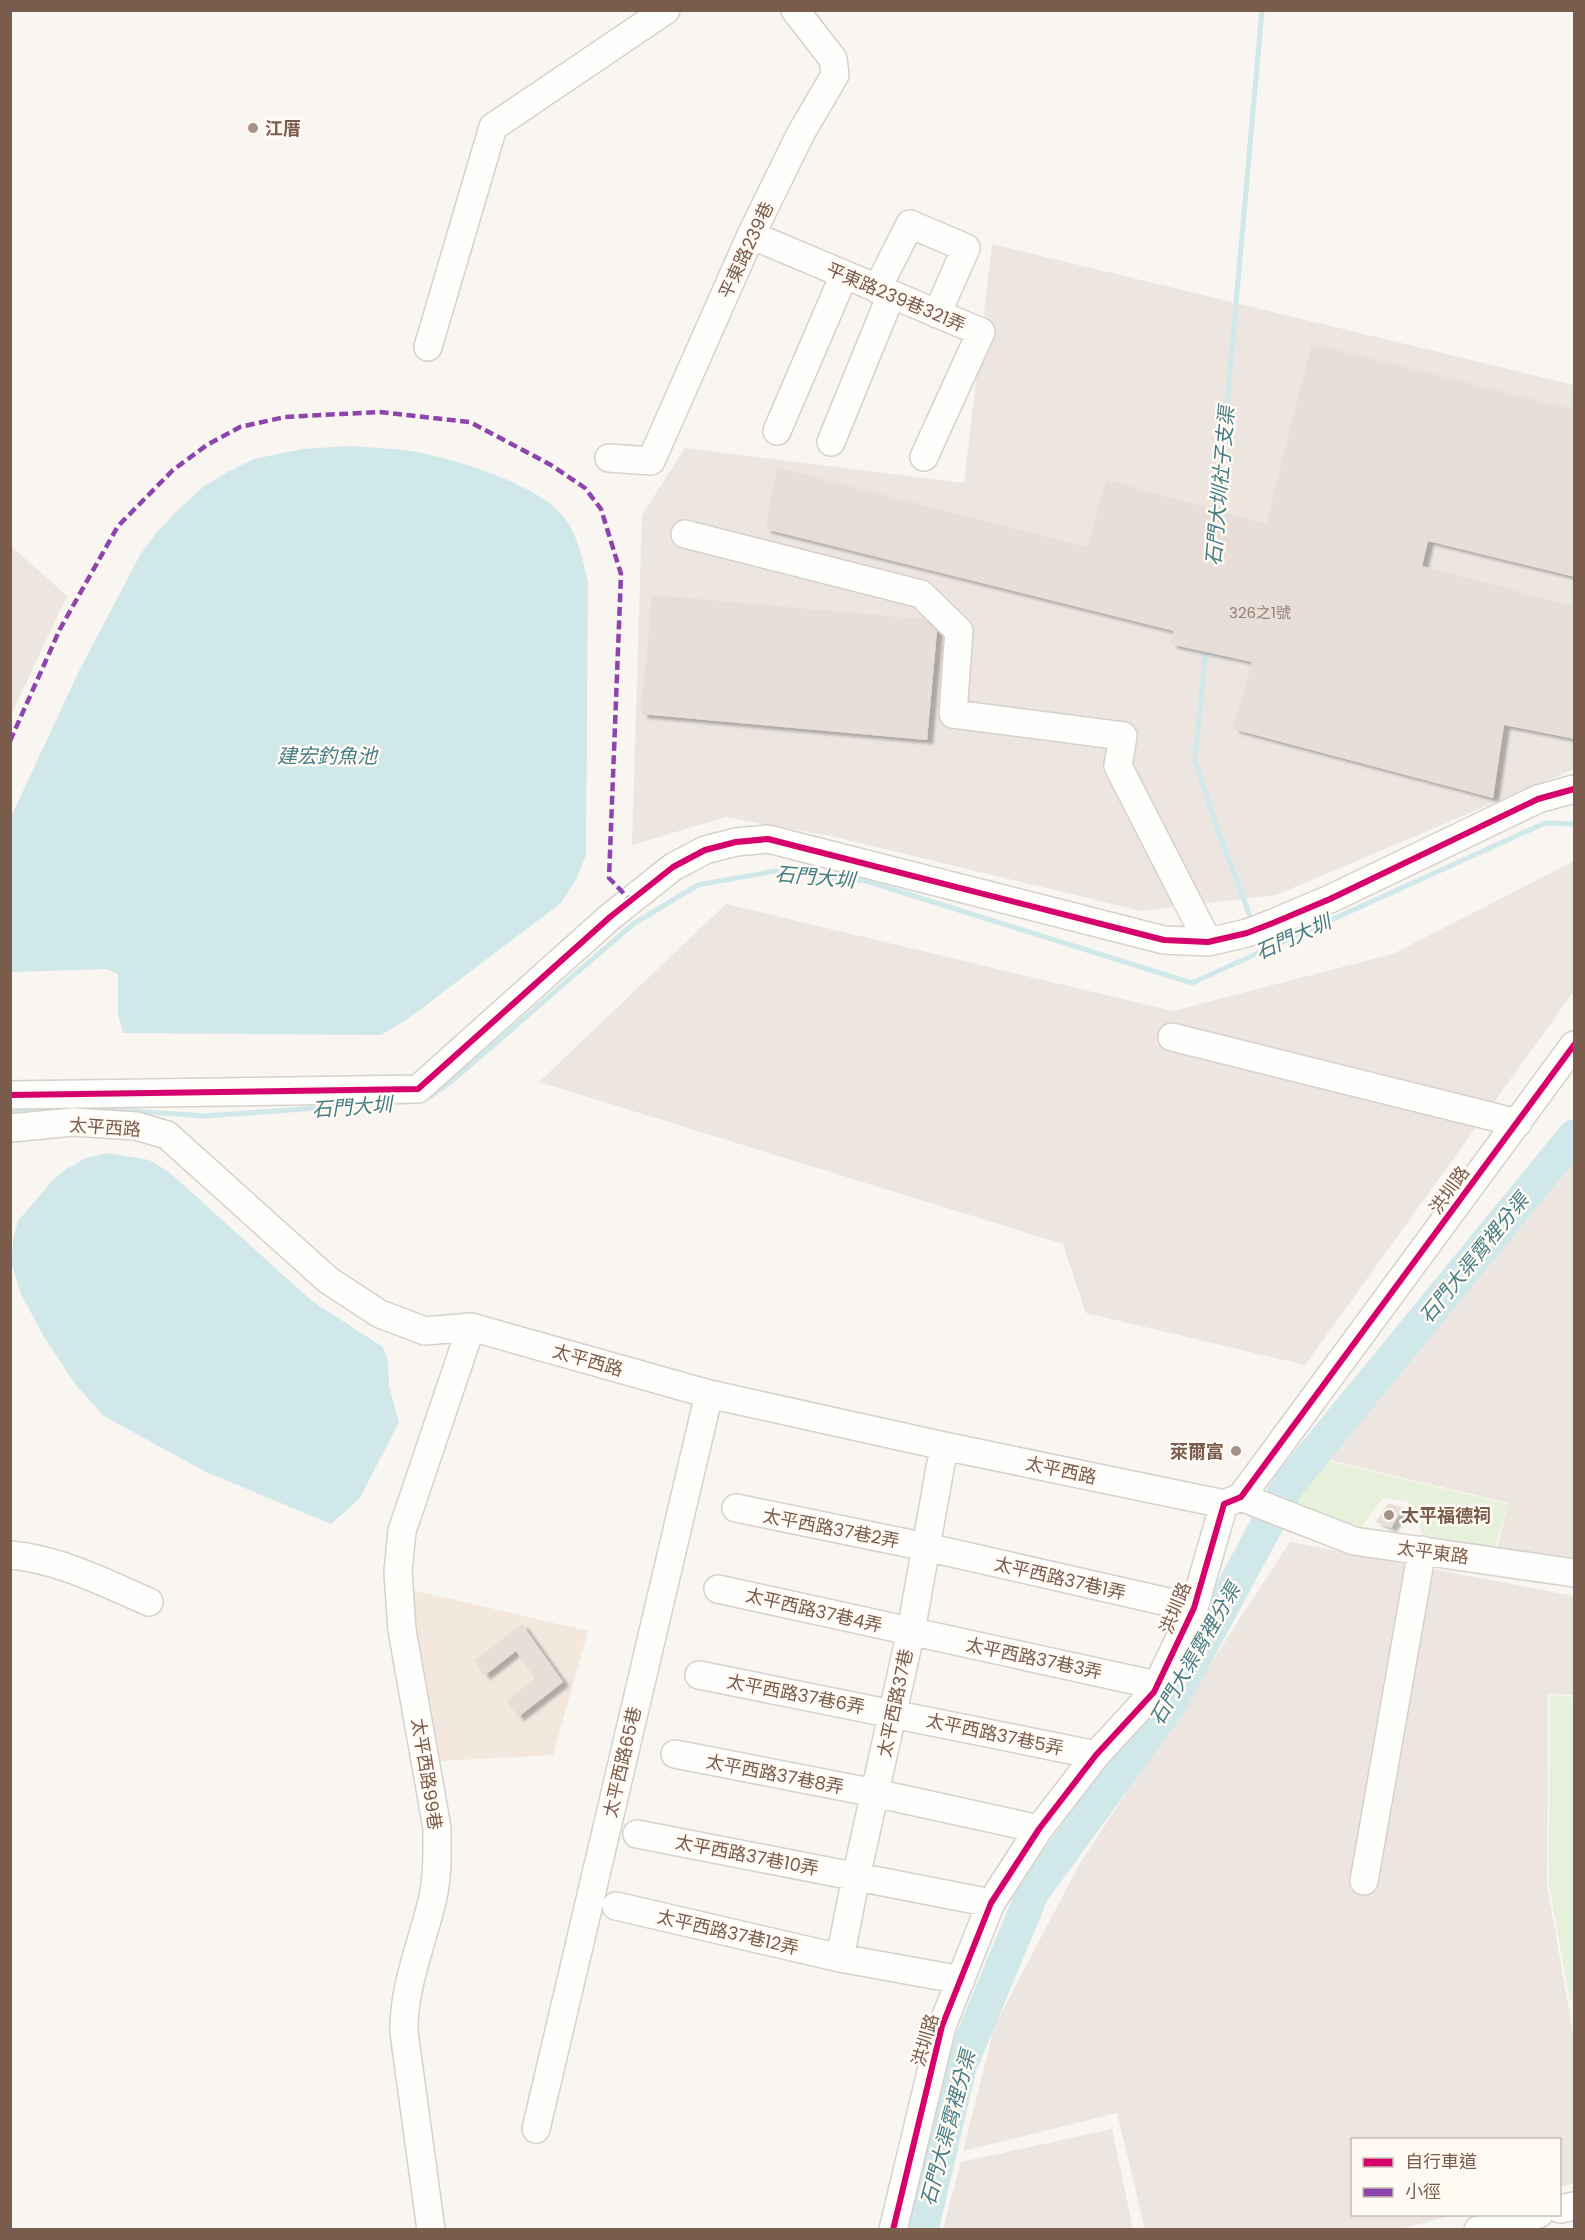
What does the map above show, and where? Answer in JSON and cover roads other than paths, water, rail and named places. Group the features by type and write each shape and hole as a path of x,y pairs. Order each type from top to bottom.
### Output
{"street":[{"path":"428,347 493,127 666,10"},
{"name":"平東路239巷","path":"609,458 651,461 751,235 801,133 835,75 833,59 795,10"},
{"path":"831,442 910,224 966,248 937,314"},
{"name":"平東路239巷321弄","path":"751,235 981,333 924,457"},
{"path":"777,431 844,275"},
{"path":"685,534 921,594 959,631 953,714 1123,736 1118,766 1208,942"},
{"path":"10,1095 418,1089 630,900 672,867 705,850 736,842 768,839 1164,940 1208,942 1247,933 1273,923 1330,899 1538,799 1575,789"},
{"path":"1172,1037 1518,1123"},
{"name":"洪圳路","path":"893,2229 942,2026 990,1903 1039,1829 1096,1755 1154,1692 1242,1503 1575,1045"},
{"name":"太平西路","path":"10,1128 73,1122 136,1126 167,1135 328,1280 380,1314 425,1330 471,1327 709,1394 944,1446 1242,1503 1295,1520"},
{"name":"太平西路99巷","path":"431,2229 404,2032 404,2010 434,1894 438,1860 437,1828 402,1630 398,1572 402,1531 471,1327"},
{"name":"太平西路65巷","path":"536,2130 709,1394"},
{"name":"太平西路37巷","path":"840,1958 911,1631 944,1446"},
{"name":"太平西路37巷2弄","path":"736,1508 926,1547"},
{"name":"太平東路","path":"1295,1520 1354,1541 1575,1573"},
{"name":"太平西路37巷1弄","path":"926,1547 1194,1608"},
{"path":"1364,1881 1422,1550"},
{"path":"10,1555 34,1557 149,1602"},
{"name":"太平西路37巷4弄","path":"718,1588 911,1631"},
{"name":"太平西路37巷3弄","path":"911,1631 1156,1685"},
{"name":"太平西路37巷6弄","path":"699,1675 893,1714"},
{"name":"太平西路37巷5弄","path":"893,1714 1096,1755"},
{"name":"太平西路37巷8弄","path":"675,1754 875,1793 1039,1829"},
{"name":"太平西路37巷10弄","path":"637,1834 990,1903"},
{"name":"太平西路37巷12弄","path":"616,1905 840,1958 961,1980"},
{"path":"1478,2229 1531,2216"}],"water":[{"name":"建宏釣魚池","path":"351,446 411,451 470,466 533,492 549,503 568,522 579,547 588,583 586,855 576,880 561,903 409,1018 381,1035 123,1033 118,1015 118,974 106,969 11,972 11,817 78,673 140,555 157,532 203,487 254,459 302,449"},
{"path":"108,1153 149,1160 169,1172 312,1301 383,1347 388,1361 389,1386 399,1422 360,1498 331,1524 206,1472 104,1416 75,1384 43,1335 21,1294 12,1265 13,1239 18,1221 52,1181 66,1169 86,1158"}],"waterway":[{"name":"石門大圳社子支渠","path":"1217,518 1262,10"},
{"name":"石門大圳社子支渠","path":"1206,647 1195,760 1217,828 1253,924"},
{"name":"石門大圳","path":"425,1098 453,1080 633,924 698,885 775,871 866,881 1192,983 1545,823 1574,824"},
{"name":"石門大圳","path":"75,1107 205,1116 416,1101"},
{"name":"石門大圳","path":"10,1110 39,1108"},
{"name":"石門大渠霄裡分渠","path":"922,2230 960,2067 1033,1892 1170,1704 1289,1484 1574,1136"}],"place":[{"name":"江厝","path":"253,128"},
{"name":"萊爾富","path":"1236,1451"},
{"name":"太平福德祠","path":"1389,1515"}]}
